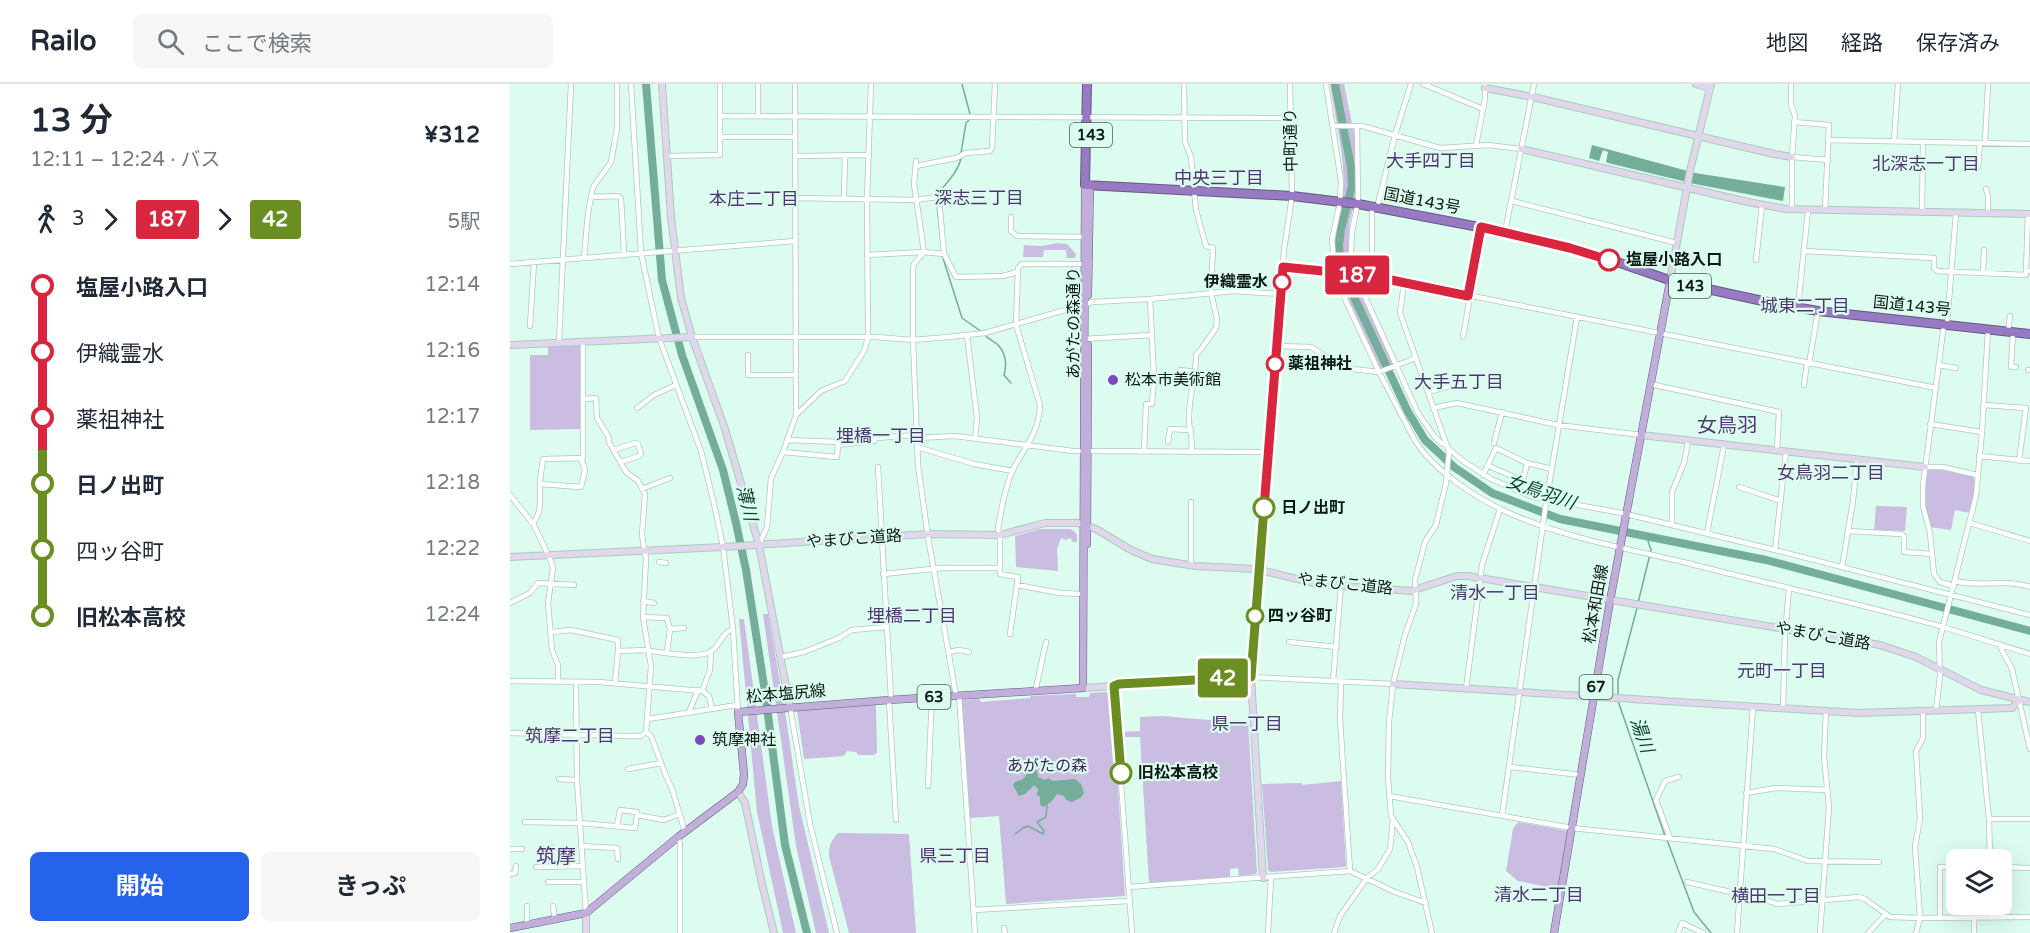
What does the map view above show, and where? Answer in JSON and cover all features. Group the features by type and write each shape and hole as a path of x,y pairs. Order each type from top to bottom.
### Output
{"highway":[{"name":"あがたの森通り","path":"1087,84 1089,118"},
{"name":"あがたの森通り","path":"1088,185 1091,84"},
{"name":"国道143号","path":"1088,185 1292,196 1357,204 1506,232 1591,253 1670,281 1798,307 2030,334"}],"main road":[{"name":"あがたの森通り","path":"1083,688 1088,185"},
{"name":"松本和田線","path":"1554,933 1610,601 1670,281"},
{"name":"松本塩尻線","path":"738,792 743,784 744,774 740,709 1083,688"},
{"path":"510,928 586,913 678,837 738,792"}],"street":[{"path":"559,342 572,84"},
{"path":"584,258 593,187 611,162 616,129 617,84"},
{"path":"631,84 643,253 660,338 701,451 725,547 740,709 712,709 648,719"},
{"path":"662,84 673,251 681,298 690,337 725,429 757,545 781,657 810,824 837,933"},
{"path":"667,156 720,156 720,84"},
{"path":"758,84 758,116"},
{"path":"757,545 767,527 771,477 796,415 795,84"},
{"path":"796,415 821,391 845,381 864,351 868,338 867,199 871,84"},
{"path":"975,933 957,695 920,487 913,307 914,264 924,252 916,200 916,164 990,151 992,148 994,84"},
{"path":"1184,84 1185,142 1191,158 1196,210 1206,246 1213,248 1211,293 1217,319 1216,328 1196,355 1196,372 1189,416 1193,440 1191,451"},
{"name":"中町通り","path":"1268,452 1287,220 1292,196 1290,84"},
{"path":"1326,84 1340,164 1341,202 1332,240 1336,273 1345,299 1419,447 1470,491 1500,509 1543,524 1649,554 1943,626 2030,654"},
{"path":"1372,276 1375,207 1411,84"},
{"path":"1423,84 1483,109"},
{"path":"1506,232 1534,84"},
{"path":"1670,281 1697,136 1710,86 1696,84"},
{"path":"1791,84 1791,104 1795,116 1792,209"},
{"path":"1894,141 1898,84"},
{"path":"1971,166 1978,167 1983,143 1988,84"},
{"path":"1476,145 1485,86 1697,136 1792,156 1828,160"},
{"path":"720,116 1291,118"},
{"path":"1794,122 1829,124 1825,210"},
{"path":"1335,126 1362,126 1440,148 1476,145 1521,149 1687,185 1762,205 1792,209 2029,214 2028,271 2026,275 1937,271 1934,268 1934,258 1804,251"},
{"path":"1355,126 1357,204 1351,244 1354,275 1424,424 1448,449 1483,475 1516,491 1547,501 1707,533 2030,615"},
{"path":"720,137 795,137"},
{"path":"1829,140 2030,144"},
{"path":"1922,213 1923,142"},
{"path":"844,199 845,155"},
{"path":"795,156 869,155"},
{"path":"1986,189 1988,214"},
{"path":"591,197 618,196 621,198 624,254"},
{"path":"795,198 916,200 936,197 939,198 942,254 956,277 1003,276 1017,272"},
{"path":"1512,201 1677,243"},
{"path":"1756,260 1762,205"},
{"path":"1798,307 1808,210"},
{"path":"1956,213 1953,272 1925,467 1923,506 1930,532 1934,574 1940,582 1954,584 2012,582 2030,587"},
{"path":"1011,217 1011,231 1017,236 1087,237"},
{"path":"1463,337 1481,227"},
{"path":"510,264 795,241"},
{"path":"1983,273 1984,250"},
{"path":"867,255 924,252 942,254"},
{"path":"530,326 534,262"},
{"path":"1010,634 1018,577 1000,574 998,529 1005,490 1012,471 1028,446 1040,415 1040,405 1016,325 1017,272 1019,265 1022,264 1087,264"},
{"path":"1283,267 1372,276 1936,388"},
{"path":"1404,282 1400,313 1448,449 1448,473 1436,525 1421,556 1415,580 1416,604 1405,635 1393,684 1389,722 1389,796 1391,816 1407,842 1417,867 1432,933"},
{"path":"510,345 690,337 913,340 983,333 1086,304 1244,291 1281,294"},
{"path":"1144,451 1146,404 1152,404 1154,379 1150,299"},
{"path":"1804,385 1818,310"},
{"path":"2010,316 2012,368"},
{"path":"1502,816 1543,524 1577,317"},
{"path":"1936,711 1940,669 1938,648 1976,496 1988,330"},
{"path":"968,335 976,418 975,439"},
{"path":"1086,339 1152,335"},
{"path":"581,458 584,455 583,341"},
{"path":"1277,346 1311,347 1344,368 1381,372 1416,358"},
{"path":"748,355 748,375 796,375"},
{"path":"1939,365 1956,368"},
{"path":"1180,370 1196,372"},
{"path":"1650,384 1779,412 1777,451"},
{"path":"637,408 654,395 676,385"},
{"path":"1428,392 1449,386"},
{"path":"510,733 641,736 646,732 649,650 643,617 646,560 642,535 645,494 638,481 626,472 597,418 596,398 584,399"},
{"path":"1433,408 1457,403 1558,425 1944,468 1977,475"},
{"path":"1984,405 2026,408 2019,461"},
{"path":"1494,443 1502,412"},
{"path":"1930,424 1982,432"},
{"path":"1168,442 1170,429 1191,430"},
{"path":"783,452 837,457 838,445 874,441 876,438 955,436 1028,446 1086,450 1268,452 1251,677 1263,878"},
{"path":"787,440 839,442"},
{"path":"1672,525 1672,492 1684,463 1688,441"},
{"path":"614,450 635,442 638,444 641,454 621,462"},
{"path":"1707,533 1724,445"},
{"path":"917,447 974,464 1012,471"},
{"path":"1483,475 1496,448 1527,464 1552,469"},
{"path":"1776,550 1786,452"},
{"path":"1979,456 2030,461"},
{"path":"533,523 539,516 541,507 540,484 543,459 581,458"},
{"path":"540,484 580,487 585,470 581,458"},
{"path":"1842,567 1857,460"},
{"path":"1489,466 1523,481 1527,464"},
{"path":"878,467 896,820"},
{"path":"642,489 670,478"},
{"path":"1739,487 1781,501"},
{"path":"510,495 533,523 553,568 548,603 552,650 558,665 558,681"},
{"path":"1191,502 1191,565"},
{"path":"1466,689 1486,550 1500,509"},
{"name":"やまびこ道路","path":"510,557 725,547 928,534 1000,535 1045,523 1086,524 1145,556 1191,565 1260,570 1307,582 1341,586 1415,590 1457,576 1482,578 1893,648 1981,690 2030,702"},
{"path":"1970,524 2030,541"},
{"path":"1848,531 1901,534 1904,536 1904,552 1932,554"},
{"path":"659,562 666,563"},
{"path":"884,574 934,569 1000,568"},
{"path":"510,603 530,593 538,583 574,585"},
{"path":"1017,585 1060,593 1083,594"},
{"path":"1333,681 1341,586"},
{"path":"1783,709 1790,589"},
{"path":"643,601 654,603"},
{"path":"643,617 667,618 670,629 667,652"},
{"path":"781,657 804,652 829,640 839,638 852,630 887,627"},
{"path":"670,629 684,628"},
{"path":"689,712 710,670 711,652 724,633 733,629"},
{"path":"550,632 571,630 618,640 615,683"},
{"path":"1036,688 1046,642"},
{"path":"1289,642 1337,647"},
{"path":"2000,645 2012,669 2030,749"},
{"path":"618,651 649,650 681,655 711,652"},
{"path":"948,652 959,650 969,652"},
{"path":"1083,688 1251,677 1858,713 2012,708 2019,700"},
{"path":"510,681 615,683 700,691 709,696 712,709"},
{"path":"576,682 577,780 586,933"},
{"path":"1341,682 1340,719 1350,871"},
{"path":"1114,686 1132,933"},
{"path":"928,786 932,697"},
{"path":"1737,933 1753,707"},
{"path":"1978,710 1990,849"},
{"path":"1820,933 1829,807 1824,756 1826,711"},
{"path":"1916,933 1920,918 1915,846 1920,819 1916,751 1923,738 1923,711"},
{"path":"646,732 651,736 686,832"},
{"path":"628,769 661,763"},
{"path":"1510,767 1581,775"},
{"path":"1667,838 1656,800 1665,781 1679,777"},
{"path":"559,779 577,780"},
{"path":"1746,793 1776,788 1827,790"},
{"path":"738,792 745,803 774,933"},
{"path":"1389,796 1572,828 1774,849 1808,861 1879,862"},
{"path":"617,826 620,810 637,812 637,815 664,820 680,814"},
{"path":"525,822 580,823 635,828 637,815"},
{"path":"1989,819 2030,819"},
{"path":"1334,933 1340,916 1367,878 1378,869 1389,849 1393,820"},
{"path":"678,837 680,844 680,933"},
{"path":"581,846 617,848 618,859"},
{"path":"510,849 522,849"},
{"path":"551,867 553,850"},
{"path":"510,874 515,873 516,866"},
{"path":"536,867 582,866"},
{"path":"1940,918 1940,867 1946,867"},
{"path":"2012,867 2030,868"},
{"path":"1128,887 1350,871 1395,892 1426,903"},
{"path":"1269,933 1271,877"},
{"path":"551,883 583,882"},
{"path":"1687,882 1777,904 1858,897 1865,899 1890,917 2030,917"},
{"path":"973,910 1128,901"},
{"path":"526,925 527,906"},
{"path":"554,906 555,920"},
{"path":"1868,933 1885,915"},
{"path":"1974,918 1974,933"},
{"path":"1678,933 1682,922 1703,933"}],"green space":[{"path":"1330,84 1334,84 1349,167 1350,185 1339,228 1338,261 1349,290 1386,368 1381,370 1348,298 1338,270 1335,240 1344,183 1342,155"},
{"path":"1337,84 1344,84 1357,159 1356,198 1350,221 1348,256 1353,276 1393,365 1388,368 1344,272 1340,243 1355,179 1349,134"},
{"path":"1067,244 1076,254 1075,258 1067,258 1066,250 1044,250 1043,257 1023,257 1024,245 1041,246"},
{"path":"580,345 581,429 530,430 530,355 548,355 548,346"},
{"path":"1928,470 1973,476 1975,489 1970,513 1955,510 1951,530 1930,527 1924,498"},
{"path":"1876,506 1907,507 1905,531 1874,530"},
{"path":"1040,529 1071,529 1077,534 1077,542 1073,542 1070,538 1066,540 1061,538 1057,549 1058,571 1016,567 1015,536"},
{"path":"763,614 768,614 799,806 829,933 816,933 796,846"},
{"path":"739,619 744,619 772,826 796,933 783,933 757,812"},
{"name":"あがたの森","path":"1106,692 1112,696 1125,896 1006,904 999,816 970,818 961,700 979,699 981,702 1076,694 1076,697 1089,697 1090,693"},
{"path":"876,705 877,753 858,755 856,752 847,751 844,756 804,759 797,710"},
{"path":"1162,716 1222,721 1248,720 1257,872 1255,874 1239,876 1238,868 1230,869 1230,877 1149,883 1140,737 1120,737 1120,732 1140,731 1140,717"},
{"path":"1341,781 1346,866 1270,872 1268,870 1262,784 1302,783 1302,785"},
{"path":"1518,822 1568,831 1558,889 1518,881 1506,871 1513,829"},
{"path":"838,833 909,834 916,933 849,933 829,856 831,843"}],"shaded area":[{"path":"1592,145 1695,173 1785,187 1783,201 1695,184 1608,163 1606,162 1608,152 1603,150 1599,161 1589,158"},
{"path":"1031,769 1037,771 1038,777 1045,780 1048,778 1053,781 1075,779 1081,784 1084,793 1072,802 1057,794 1043,807 1040,804 1040,797 1036,794 1039,790 1034,785 1025,794 1019,796 1013,785 1023,779"}],"waterway":[{"name":"薄川","path":"646,84 662,280 682,355 723,470 736,523 746,570 765,692 785,845 807,933"},
{"path":"962,84 970,114"},
{"name":"女鳥羽川","path":"1335,84 1351,167 1352,186 1339,245 1340,260 1346,280 1408,412 1425,440 1454,467 1492,493 1560,519 1766,560 2030,631"},
{"path":"961,153 966,123 970,119"},
{"path":"941,241 936,196 954,173 961,158"},
{"path":"942,255 962,318 982,332"},
{"path":"985,335 1003,352 1006,363 1004,375 1011,383"},
{"name":"湯川","path":"1638,603 1651,550 1646,535"},
{"name":"湯川","path":"1618,697 1618,680 1637,608"},
{"name":"湯川","path":"1618,701 1665,836"},
{"path":"1015,834 1028,826 1043,834 1044,831 1037,822 1046,817 1047,805"},
{"name":"湯川","path":"1667,840 1694,912 1711,933"}],"bus line":[{"name":"187","path":"1264,508 1283,267 1372,276 1468,296 1481,227 1591,253 1609,260"},
{"name":"42","path":"1121,773 1114,686 1251,677 1264,508"}],"place":[{"name":"塩屋小路入口","path":"1609,260"},
{"name":"伊織霊水","path":"1282,282"},
{"name":"薬祖神社","path":"1275,364"},
{"name":"松本市美術館","path":"1113,380"},
{"name":"日ノ出町","path":"1264,508"},
{"name":"四ッ谷町","path":"1255,616"},
{"name":"筑摩神社","path":"700,740"},
{"name":"旧松本高校","path":"1121,773"}],"district":[{"name":"大手四丁目","path":"1431,161"},
{"name":"北深志一丁目","path":"1926,164"},
{"name":"中央三丁目","path":"1219,178"},
{"name":"深志三丁目","path":"979,198"},
{"name":"本庄二丁目","path":"754,199"},
{"name":"城東二丁目","path":"1805,306"},
{"name":"大手五丁目","path":"1459,382"},
{"name":"女鳥羽","path":"1727,426"},
{"name":"埋橋一丁目","path":"881,436"},
{"name":"女鳥羽二丁目","path":"1831,473"},
{"name":"清水一丁目","path":"1495,593"},
{"name":"埋橋二丁目","path":"912,616"},
{"name":"元町一丁目","path":"1782,671"},
{"name":"県一丁目","path":"1247,724"},
{"name":"筑摩二丁目","path":"570,736"},
{"name":"県三丁目","path":"955,856"},
{"name":"筑摩","path":"556,857"},
{"name":"清水二丁目","path":"1539,895"},
{"name":"横田一丁目","path":"1776,896"}]}
